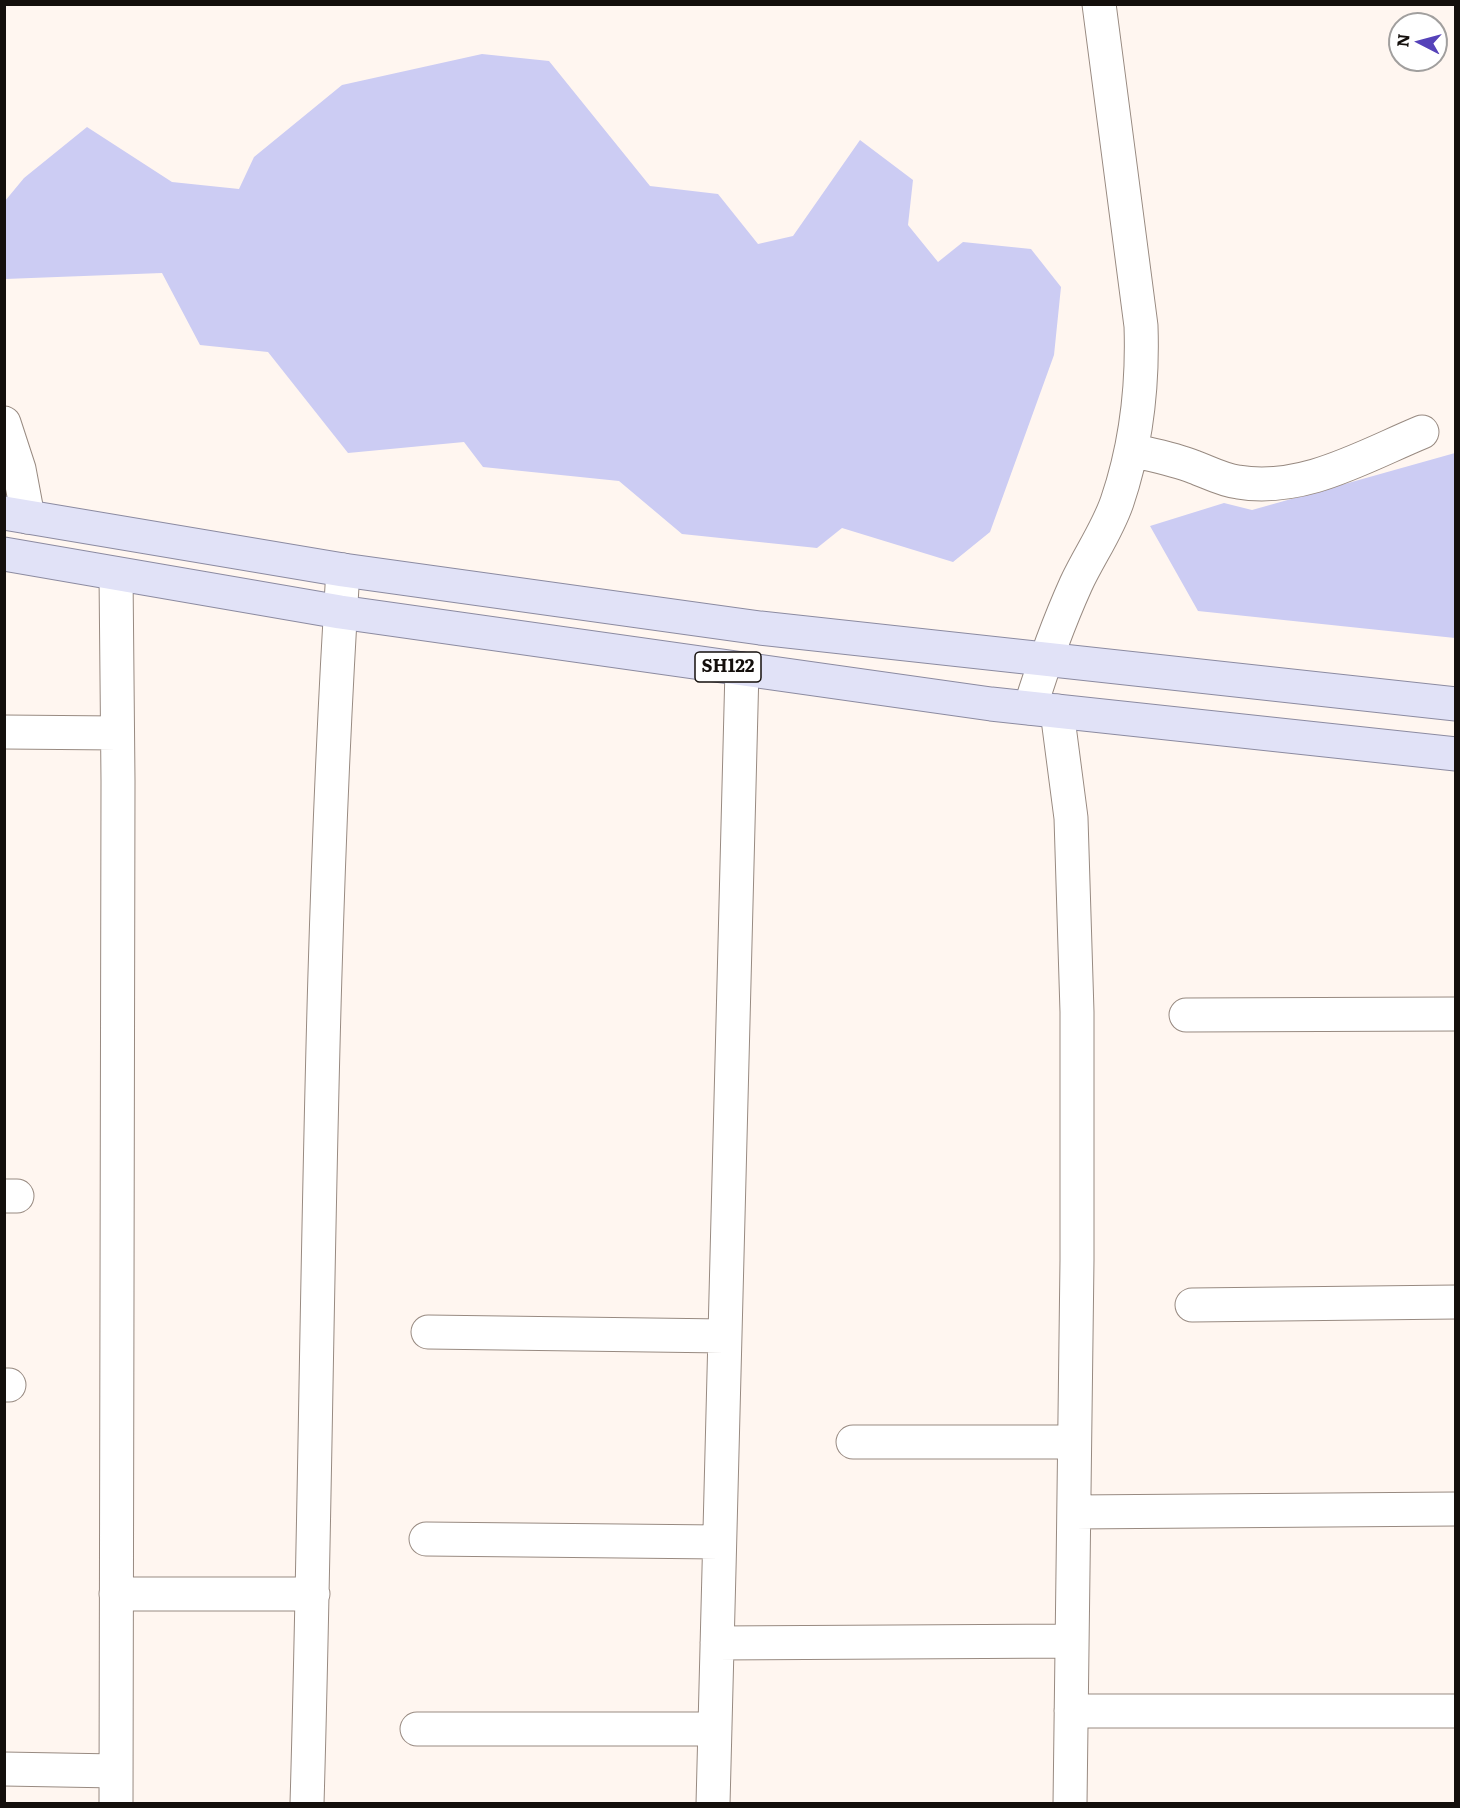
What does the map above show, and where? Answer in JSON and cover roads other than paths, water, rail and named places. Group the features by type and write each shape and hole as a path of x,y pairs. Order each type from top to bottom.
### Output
{"main road":[{"name":"SH122","path":"16,515 343,570 760,628 1455,704"},
{"name":"SH122","path":"4,554 340,612 742,669 1043,710 1455,754"}],"street":[{"path":"1070,1803 1077,1012 1071,818 1043,710 1046,659 1077,581 1104,533 1116,505 1131,450 1138,411 1142,362 1141,326 1099,4"},
{"path":"4,423 19,470 16,515"},
{"path":"1131,450 1177,461 1238,482 1268,484 1294,482 1322,474 1422,432"},
{"path":"307,1803 323,1023 343,570"},
{"path":"116,574 116,1803"},
{"path":"713,1803 742,669"},
{"path":"4,732 117,734"},
{"path":"1186,1015 1455,1014"},
{"path":"1192,1305 1455,1302"},
{"path":"428,1332 724,1336"},
{"path":"853,1442 1074,1442"},
{"path":"1074,1512 1455,1509"},
{"path":"426,1539 719,1542"},
{"path":"116,1594 313,1594"},
{"path":"717,1643 1071,1641"},
{"path":"1071,1711 1455,1711"},
{"path":"417,1729 715,1729"},
{"path":"4,1769 116,1771"}],"water":[{"path":"482,54 549,61 650,186 718,194 758,244 793,236 860,140 913,180 908,225 938,262 963,242 1031,249 1061,287 1054,355 990,532 953,562 842,528 817,548 682,534 619,481 483,467 464,442 348,453 268,352 200,345 162,273 5,279 5,201 24,178 87,127 172,182 239,189 254,157 342,85"},
{"path":"1455,453 1455,638 1198,611 1150,526 1224,503 1252,510"}]}
